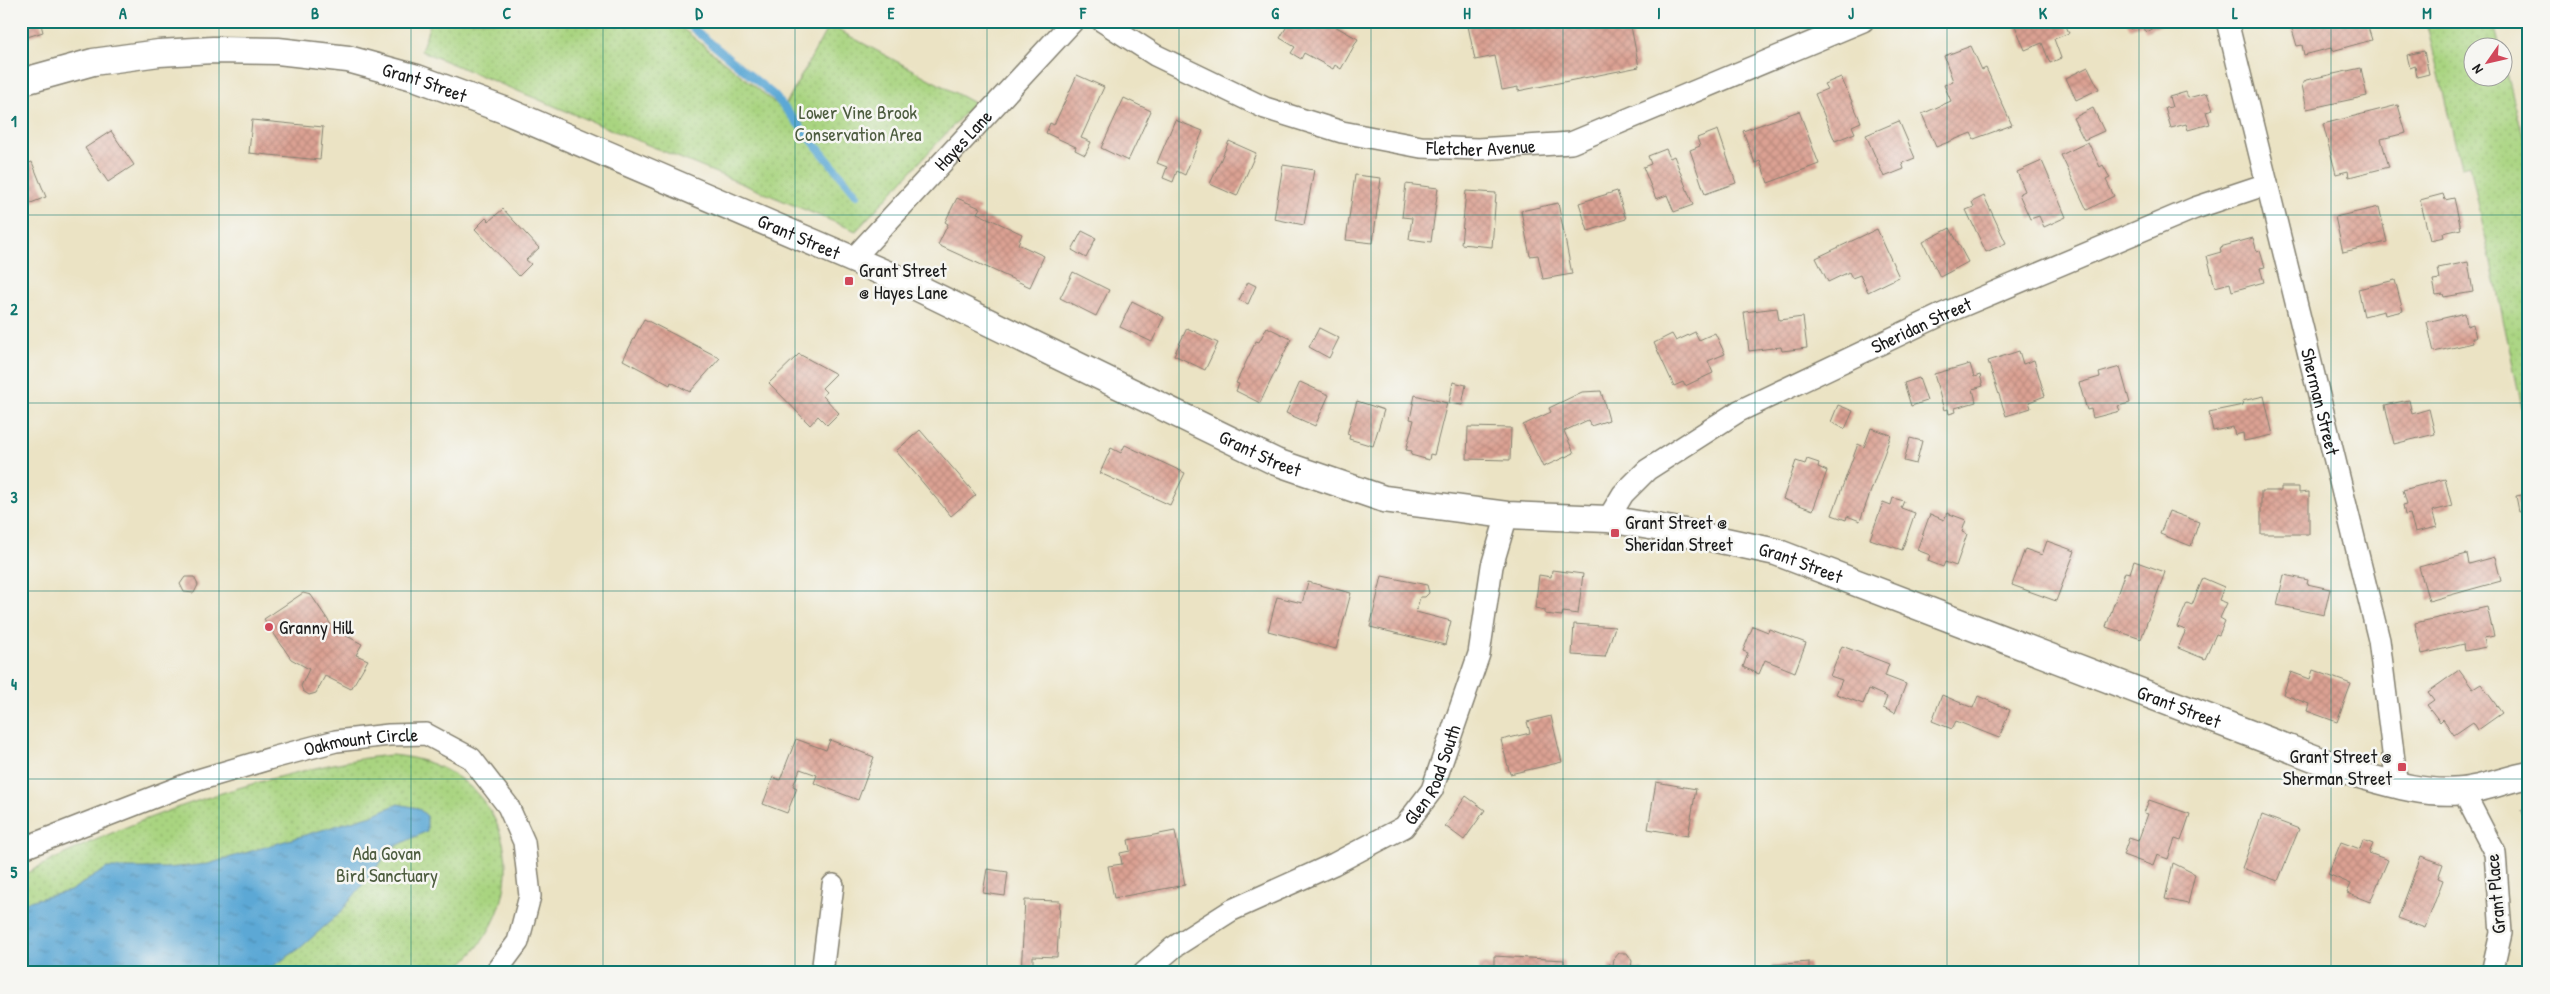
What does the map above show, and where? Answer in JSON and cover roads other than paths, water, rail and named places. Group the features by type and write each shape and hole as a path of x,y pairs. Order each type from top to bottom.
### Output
{"street":[{"name":"Hayes Lane","path":"853,259 1073,21"},
{"name":"Fletcher Avenue","path":"1102,21 1154,55 1266,108 1342,132 1408,145 1478,149 1571,143 1863,21"},
{"name":"Sherman Street","path":"2227,21 2378,640 2396,786"},
{"name":"Grant Street","path":"21,82 93,62 159,53 213,50 278,51 348,59 417,78 504,110 908,283 1276,462 1384,499 1507,515 1608,519 1679,531 1776,552 2335,766 2396,786 2463,791 2529,775"},
{"name":"Sheridan Street","path":"1608,519 1623,494 1647,470 1740,411 1936,318 2195,208 2267,184"},
{"name":"Glen Road South","path":"1144,973 1174,947 1232,910 1334,864 1404,827 1432,790 1479,654 1492,566 1507,515"},
{"name":"Oakmount Circle","path":"21,849 198,780 272,758 336,741 389,735 426,734 471,758 508,806 524,842 530,896 518,942 494,973"},
{"name":"Grant Place","path":"2463,791 2495,853 2501,932 2492,973"},
{"path":"822,973 833,885"}],"water":[{"path":"398,804 418,808 427,816 427,831 392,848 340,913 299,949 263,973 21,973 21,903 70,891 107,868 167,868 208,864 372,815"}],"waterway":[{"path":"684,21 774,95 857,195"}],"place":[{"name":"Grant Street @ Hayes Lane","path":"849,281"},
{"name":"Grant Street @ Sheridan Street","path":"1615,533"},
{"name":"Granny Hill","path":"269,627"},
{"name":"Grant Street @ Sherman Street","path":"2402,767"}],"park label":[{"name":"Lower Vine Brook Conservation Area","path":"858,123"},
{"name":"Ada Govan Bird Sanctuary","path":"387,864"}]}
